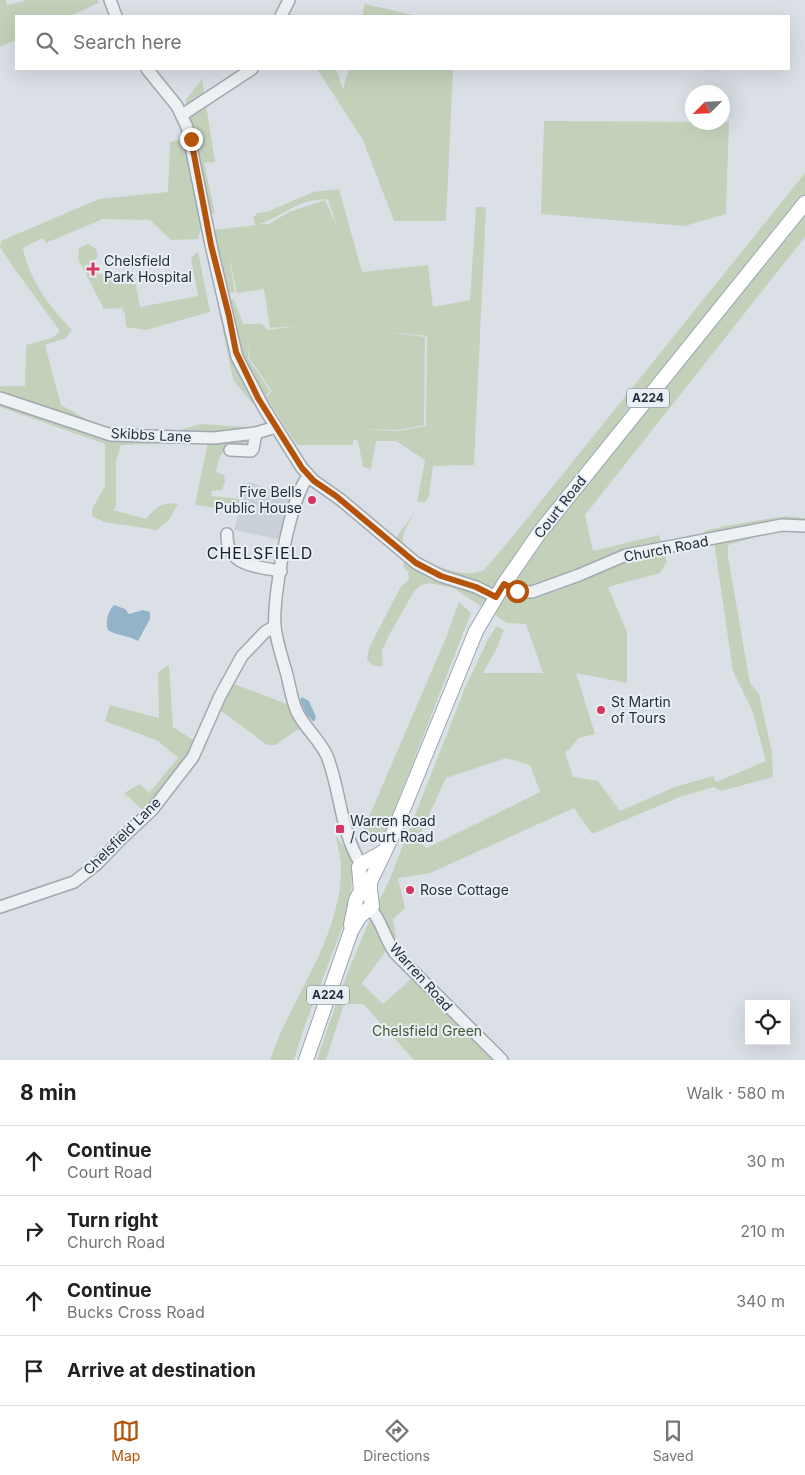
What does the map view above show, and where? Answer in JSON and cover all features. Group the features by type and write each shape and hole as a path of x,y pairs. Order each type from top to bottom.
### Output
{"main road":[{"name":"Court Road","path":"306,1060 351,931 352,920 365,904 361,887 367,870 383,852 392,834 479,625 504,584 540,532 805,203"}],"street":[{"path":"110,0 116,15"},
{"path":"282,15 289,0"},
{"path":"148,70 182,115 191,139 211,245 236,352 253,388 308,476 336,496 416,563 441,576 476,587 496,597"},
{"path":"182,115 250,70"},
{"name":"Skibbs Lane","path":"0,398 111,435 214,438 256,434 276,427"},
{"path":"230,450 250,451 254,449 256,434"},
{"path":"308,476 303,484 294,511 280,571 275,626 294,704 302,720 327,757 347,832 354,851 367,870"},
{"name":"Church Road","path":"504,584 517,591 532,592 626,555 782,525 805,526"},
{"path":"227,534 229,548 239,560 246,564 280,571"},
{"name":"Chelsfield Lane","path":"0,907 74,882 97,864 152,810 193,756 220,696 242,656 265,632 275,626"},
{"name":"Warren Road","path":"365,904 376,916 389,945 395,953 502,1060"}],"shaded area":[{"path":"247,483 253,483 276,492 294,496 282,540 234,530"}],"green space":[{"path":"0,0 6,0 7,5 27,0 98,0 99,3 72,15 15,15 15,40 0,47"},
{"path":"365,4 413,15 362,15"},
{"path":"318,70 336,70 343,89 349,70 453,70 446,221 394,221 363,140"},
{"path":"202,79 215,162 204,163 215,213 204,217 198,239 171,240 150,220 103,219 46,243 43,238 23,248 35,282 56,312 72,330 66,338 45,345 61,405 119,437 180,430 201,424 248,427 252,442 229,448 220,455 216,472 224,475 225,482 222,490 211,491 212,496 240,499 237,511 195,505 208,442 121,445 116,460 116,506 113,510 146,519 159,506 178,504 169,520 157,530 104,522 92,516 92,509 105,486 105,444 0,407 0,386 25,386 26,345 52,338 60,331 0,247 1,241 99,199 168,192 170,142 187,138 186,100"},
{"path":"544,121 685,122 685,130 729,130 726,214 685,226 541,214"},
{"name":"Chelsfield Green","path":"805,173 805,237 585,515 593,551 659,535 667,562 660,573 608,587 627,632 627,683 576,673 595,734 578,738 570,749 565,752 573,777 598,781 620,811 675,787 713,776 716,782 766,761 752,710 733,671 714,542 704,531 785,516 805,518 805,528 774,532 728,545 728,557 750,683 759,694 772,753 773,777 721,791 714,787 682,796 592,834 574,808 430,873 398,878 405,908 393,919 396,938 362,983 383,1004 413,977 500,1060 414,1060 363,1004 344,1004 326,1060 317,1060 349,969 389,881 465,688 488,639 497,626 504,630 496,650 483,673 543,673 526,624 507,623 453,588 429,583 421,585 415,590 389,635 382,651 383,666 374,666 367,660 369,648 401,586 409,580 408,572 403,566 405,556 395,544 398,535 415,512 403,537 404,544 409,550 437,566 466,573 483,571","holes":["506,758 530,765 540,792 427,848 417,841 446,778"]},
{"path":"339,189 362,272 428,265 433,307 470,300 476,207 486,207 474,465 433,466 429,496 425,502 417,502 425,460 396,441 376,441 371,469 363,467 358,441 354,439 352,445 297,445 266,397 272,391 249,358 249,344 248,358 270,391 265,396 259,411 233,380 217,301 234,299 243,324 262,324 268,330 297,326 270,328 264,289 237,293 228,251 235,292 228,293 214,230 257,225 253,218 257,213 267,212 313,192","holes":["326,199 338,228 325,200 289,212 269,224 260,224 303,203","385,332 427,336 426,426 398,431 355,429 398,430 424,425 425,337"]},
{"path":"88,244 96,249 98,257 91,262 99,275 114,272 111,283 133,271 140,307 198,296 191,258 198,252 210,312 146,330 126,327 125,314 122,308 104,309 78,259 79,248"},
{"path":"459,602 471,613 382,842 362,833 445,640"},
{"path":"169,665 173,727 196,742 144,811 124,793 140,784 149,793 178,758 158,741 105,721 110,705 159,718 158,672"},
{"path":"231,683 290,705 294,720 300,728 275,745 267,745 219,709"},
{"path":"336,836 351,856 353,868 349,910 305,1025 294,1060 270,1060 279,1036 325,940 334,916 339,890 341,863"}],"water":[{"path":"114,605 125,609 129,614 143,610 150,612 150,619 138,641 108,630 108,616"},
{"path":"302,697 309,701 316,717 314,722 306,714 300,700"}],"place":[{"name":"Chelsfield Park Hospital","path":"93,269"},
{"name":"Five Bells Public House","path":"312,500"},
{"name":"St Martin of Tours","path":"601,710"},
{"name":"Warren Road / Court Road","path":"340,829"},
{"name":"Rose Cottage","path":"410,890"}],"district":[{"name":"CHELSFIELD","path":"260,553"}],"route":[{"path":"191,139 211,245 236,352 258,398 302,468 308,476 336,496 404,555 424,568 441,576 476,587 496,597 504,584 517,591"}]}
